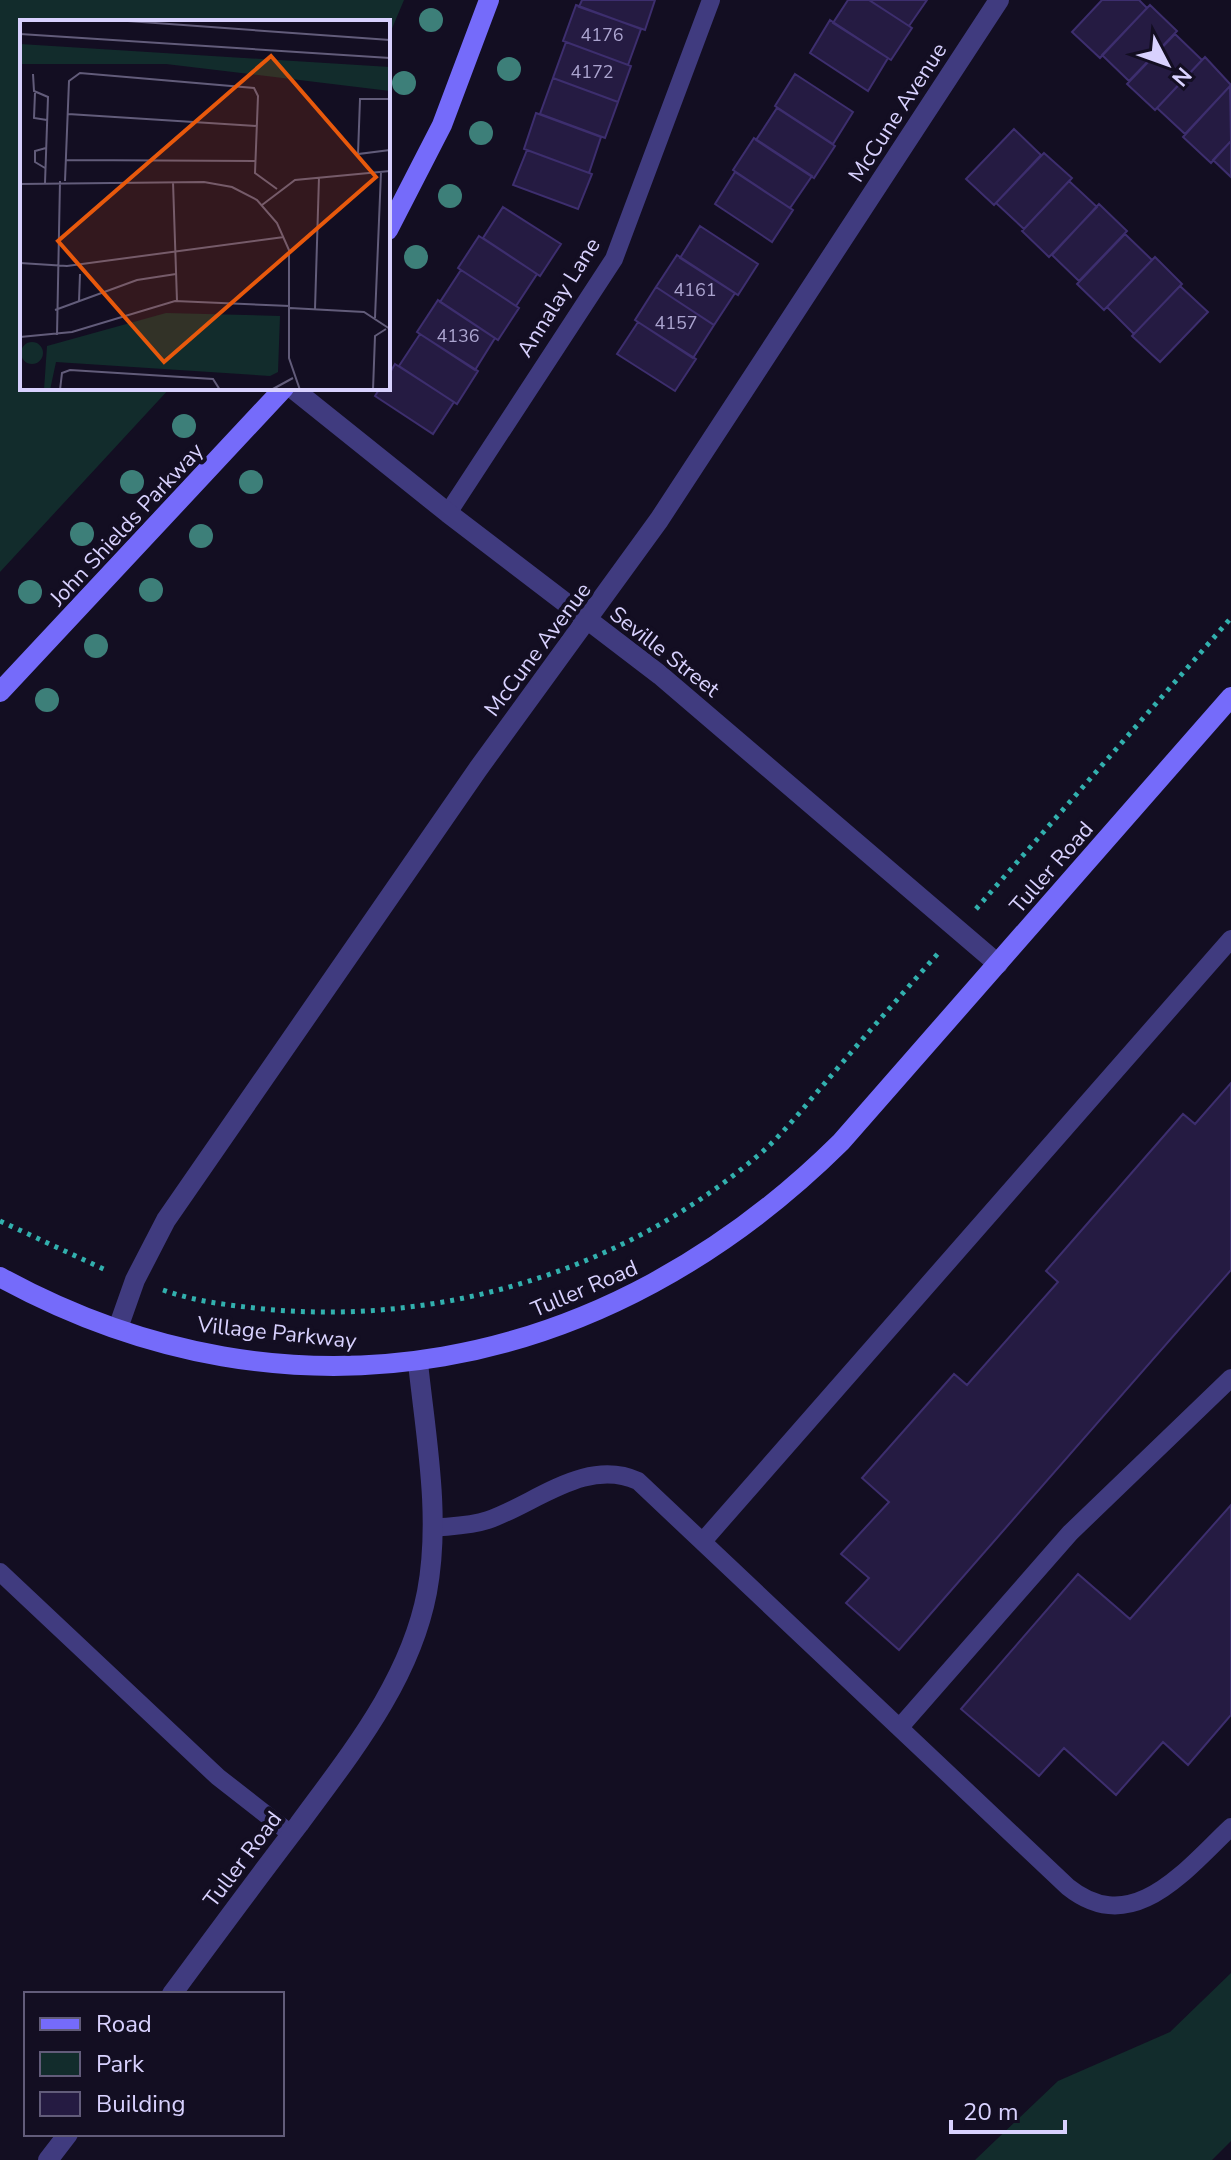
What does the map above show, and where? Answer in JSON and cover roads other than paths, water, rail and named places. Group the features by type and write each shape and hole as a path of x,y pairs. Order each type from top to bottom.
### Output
{"street":[{"path":"390,226 442,125 489,0"},
{"name":"McCune Avenue","path":"118,1328 135,1280 166,1220 469,782 659,520 999,0"},
{"name":"John Shields Parkway","path":"0,692 282,390"},
{"name":"Seville Street","path":"294,390 448,513 672,684 998,964"},
{"name":"Tuller Road","path":"173,1992 372,1721 405,1661 424,1604 433,1528 418,1363 503,1345 585,1317 669,1277 726,1241 782,1199 841,1142 1231,697"},
{"name":"Village Parkway","path":"0,1277 56,1304 158,1341 237,1357 333,1364 418,1363"},
{"path":"48,2160 66,2136"}],"lane":[{"name":"Annalay Lane","path":"448,513 614,259 711,0"},
{"path":"704,1540 1231,939"},
{"path":"900,1727 1070,1533 1231,1378"},
{"path":"433,1528 485,1521 560,1486 610,1473 630,1477 645,1485 1068,1887 1099,1903 1136,1903 1158,1893 1231,1827"},
{"path":"0,1572 218,1777 291,1834"}]}
